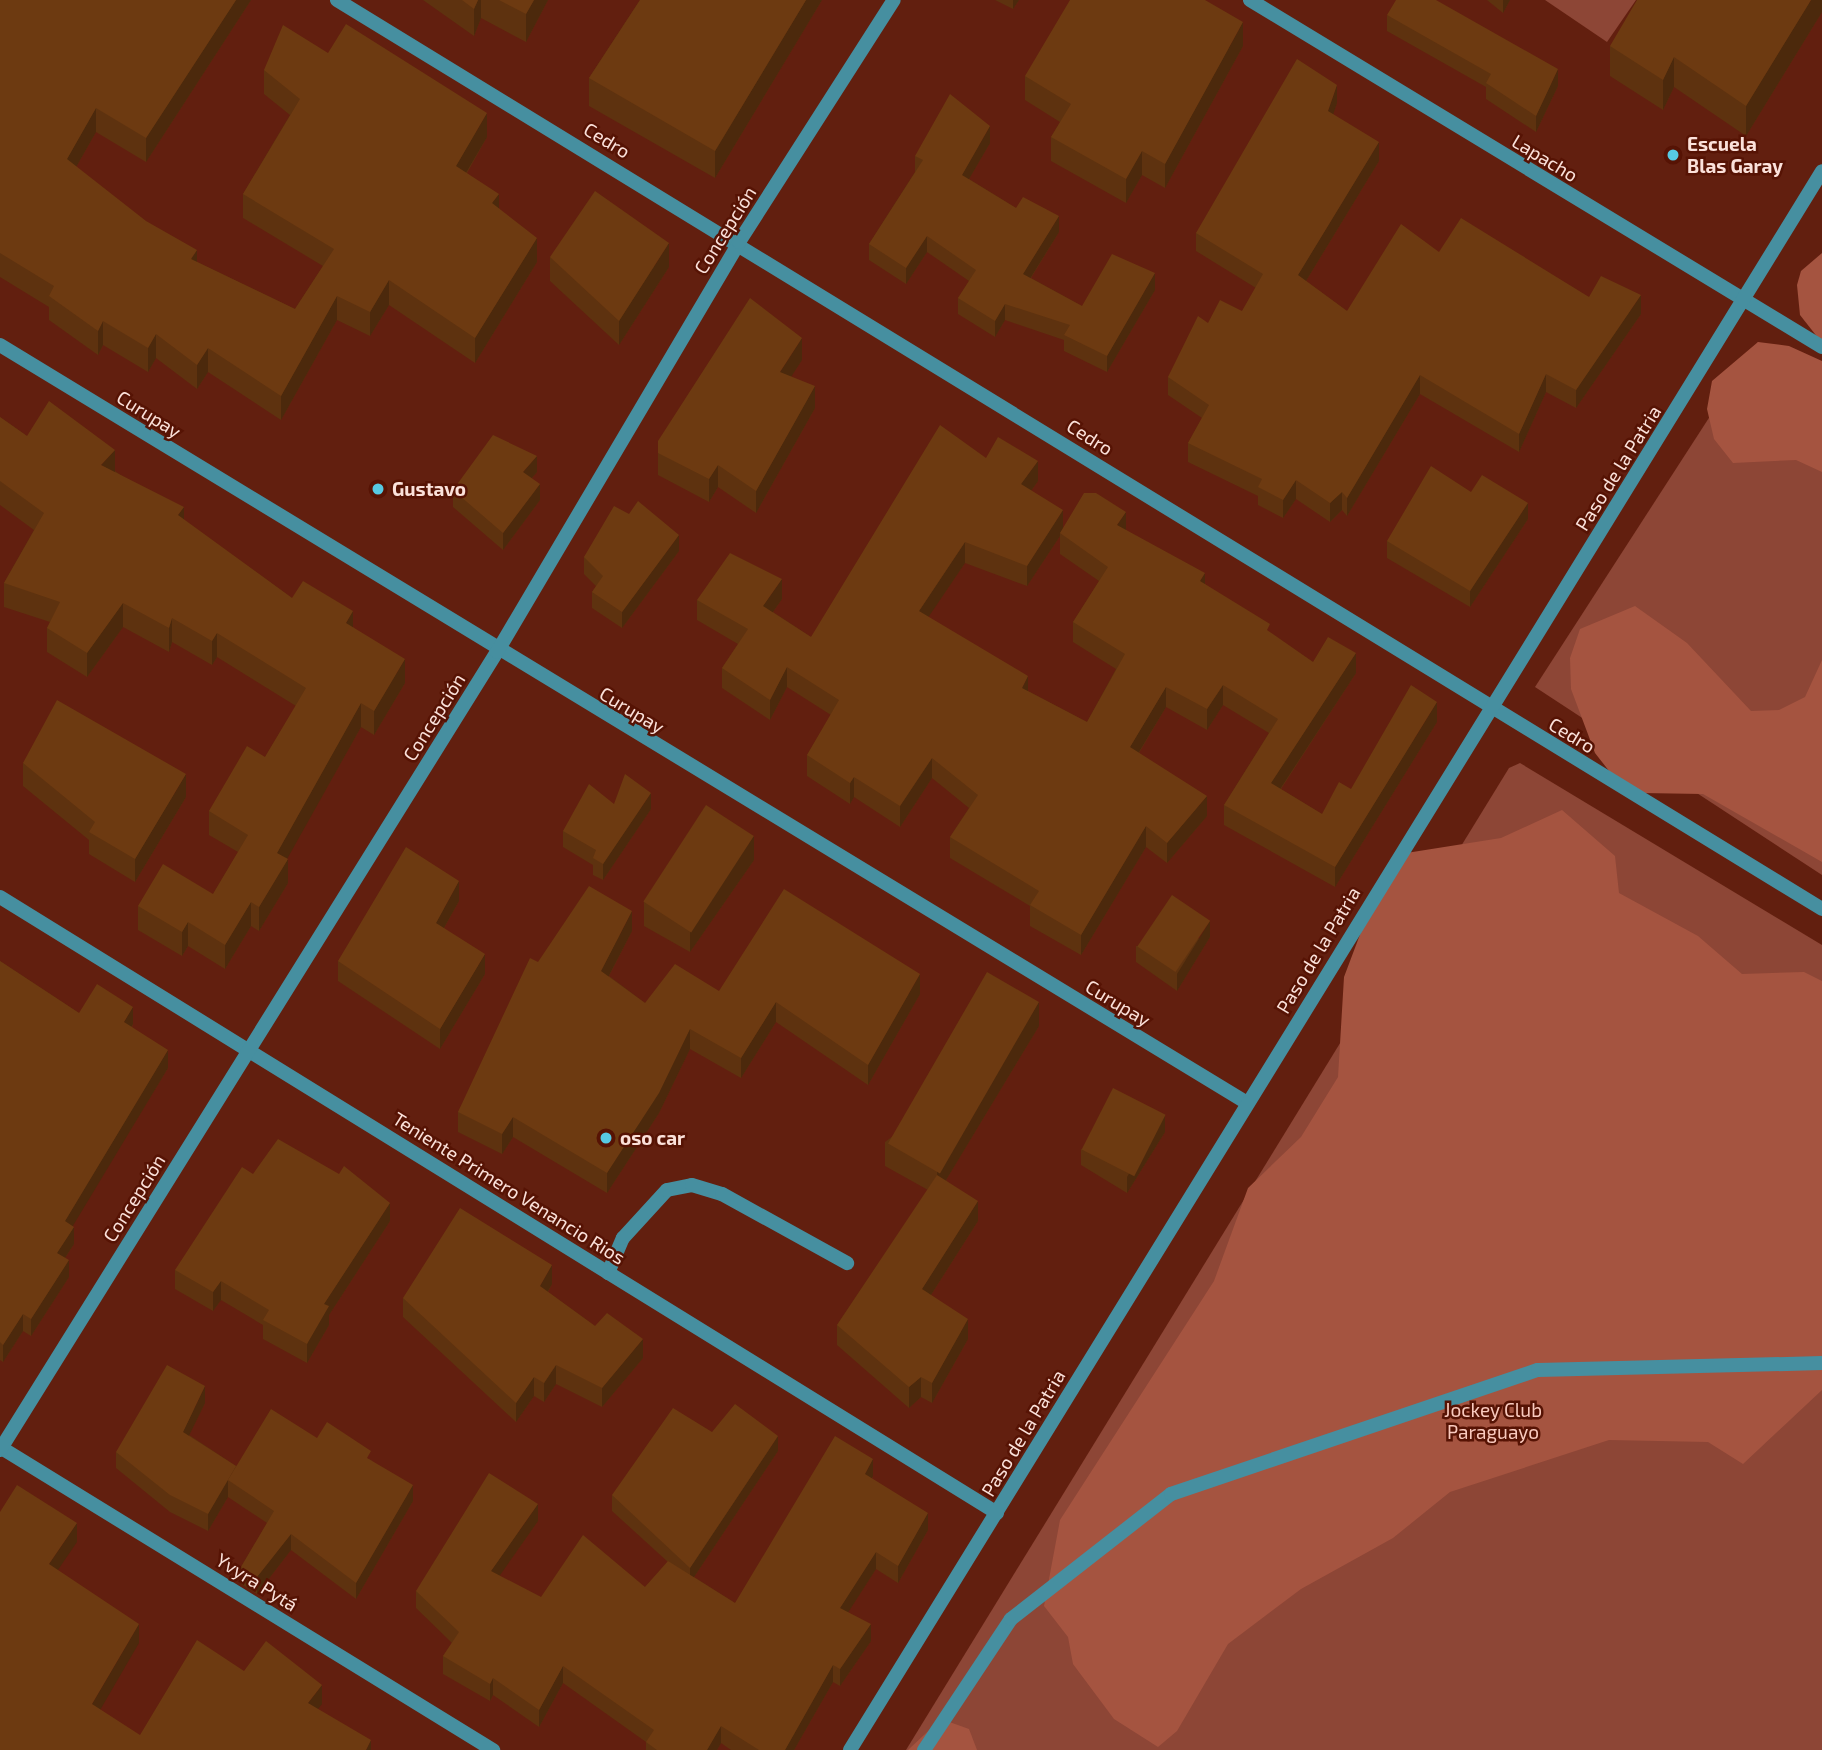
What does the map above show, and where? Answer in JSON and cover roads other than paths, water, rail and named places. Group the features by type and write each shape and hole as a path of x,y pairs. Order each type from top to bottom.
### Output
{"street":[{"name":"Cedro","path":"337,0 739,242 1490,708 1822,909"},
{"name":"Concepción","path":"0,1448 497,652 739,242 894,0"},
{"name":"Lapacho","path":"1250,0 1744,303 1822,347"},
{"name":"Paso de la Patria","path":"850,1750 1490,708 1744,303 1822,171"},
{"name":"Curupay","path":"0,345 497,652 1247,1103"},
{"name":"Teniente Primero Venancio Rios","path":"0,897 997,1513"},
{"path":"608,1272 623,1238 667,1190 692,1185 722,1194 847,1262"},
{"path":"924,1750 1011,1619 1171,1494 1538,1370 1822,1363"},
{"name":"Yvyra Pytá","path":"0,1448 494,1750"}],"place":[{"name":"Escuela Blas Garay","path":"1673,155"},
{"name":"Gustavo","path":"378,489"},
{"name":"oso car","path":"606,1138"}],"park label":[{"name":"Jockey Club Paraguayo","path":"1493,1421"}]}
